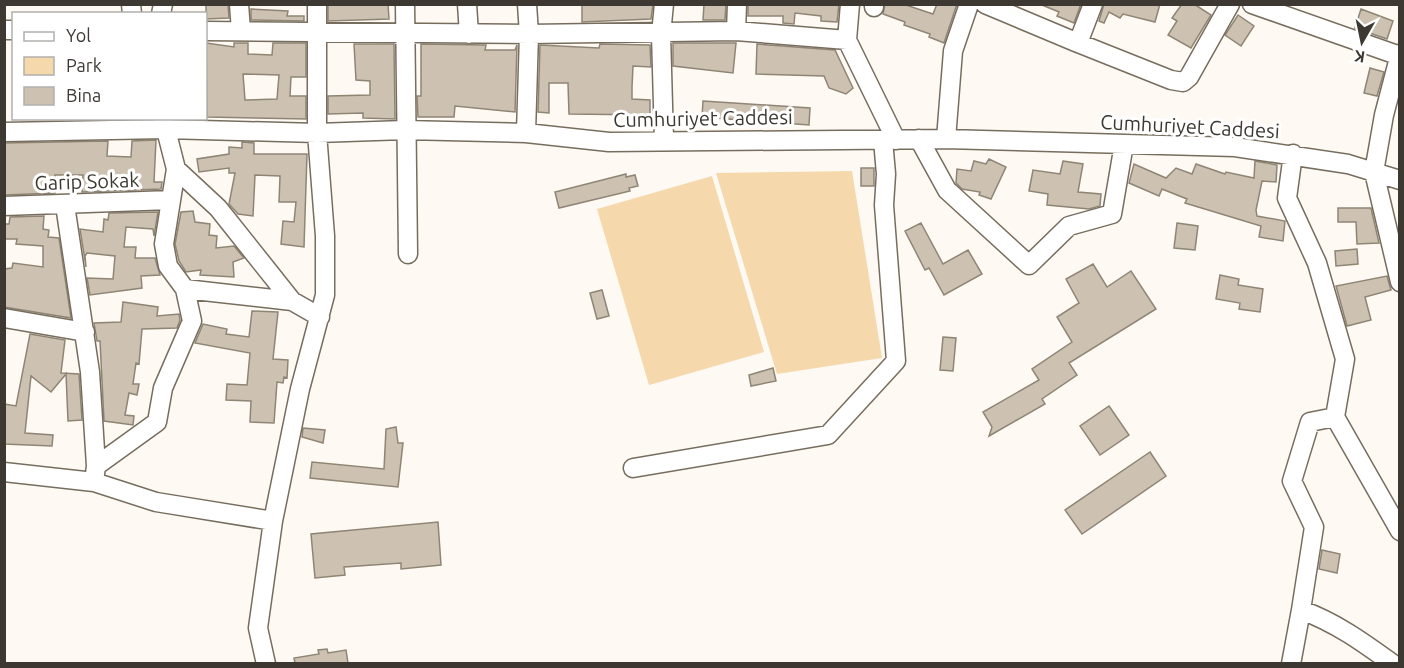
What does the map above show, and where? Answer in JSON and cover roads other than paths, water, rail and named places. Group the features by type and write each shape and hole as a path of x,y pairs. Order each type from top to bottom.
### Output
{"street":[{"path":"239,4 241,31"},
{"path":"266,663 258,628 273,521 300,388 325,295 325,236 318,133 317,4"},
{"path":"405,4 408,254"},
{"path":"467,4 469,34"},
{"path":"526,133 530,34 527,4"},
{"path":"664,4 661,34 664,141"},
{"path":"736,31 737,4"},
{"path":"633,468 828,435 896,361 885,206 890,140 847,40 850,4"},
{"path":"946,139 953,51 969,4"},
{"path":"985,4 1171,80 1183,82 1189,77 1230,4"},
{"path":"1078,43 1093,4"},
{"path":"1252,4 1399,55 1384,115 1374,172 1400,282"},
{"path":"207,31 469,34 661,34 736,31 847,40"},
{"path":"95,474 157,422 163,388 192,321 185,289 168,267 164,244 176,169 164,124"},
{"name":"Cumhuriyet Caddesi","path":"4,132 164,124 318,133 405,130 526,133 609,142 946,139 1235,147 1348,164 1400,180"},
{"path":"919,139 947,190 1029,265 1069,226 1112,214 1124,144"},
{"path":"1293,154 1287,198 1317,263 1345,359 1335,417 1400,531"},
{"path":"176,169 218,208 292,301"},
{"name":"Garip Sokak","path":"4,206 171,200"},
{"path":"65,205 85,332 95,474"},
{"path":"185,289 292,301 320,316"},
{"path":"4,318 85,332"},
{"path":"1291,663 1314,527 1292,481 1310,422 1335,417"},
{"path":"4,472 95,474 156,502 273,521"},
{"path":"1301,610 1320,617 1360,640 1393,663"}]}
